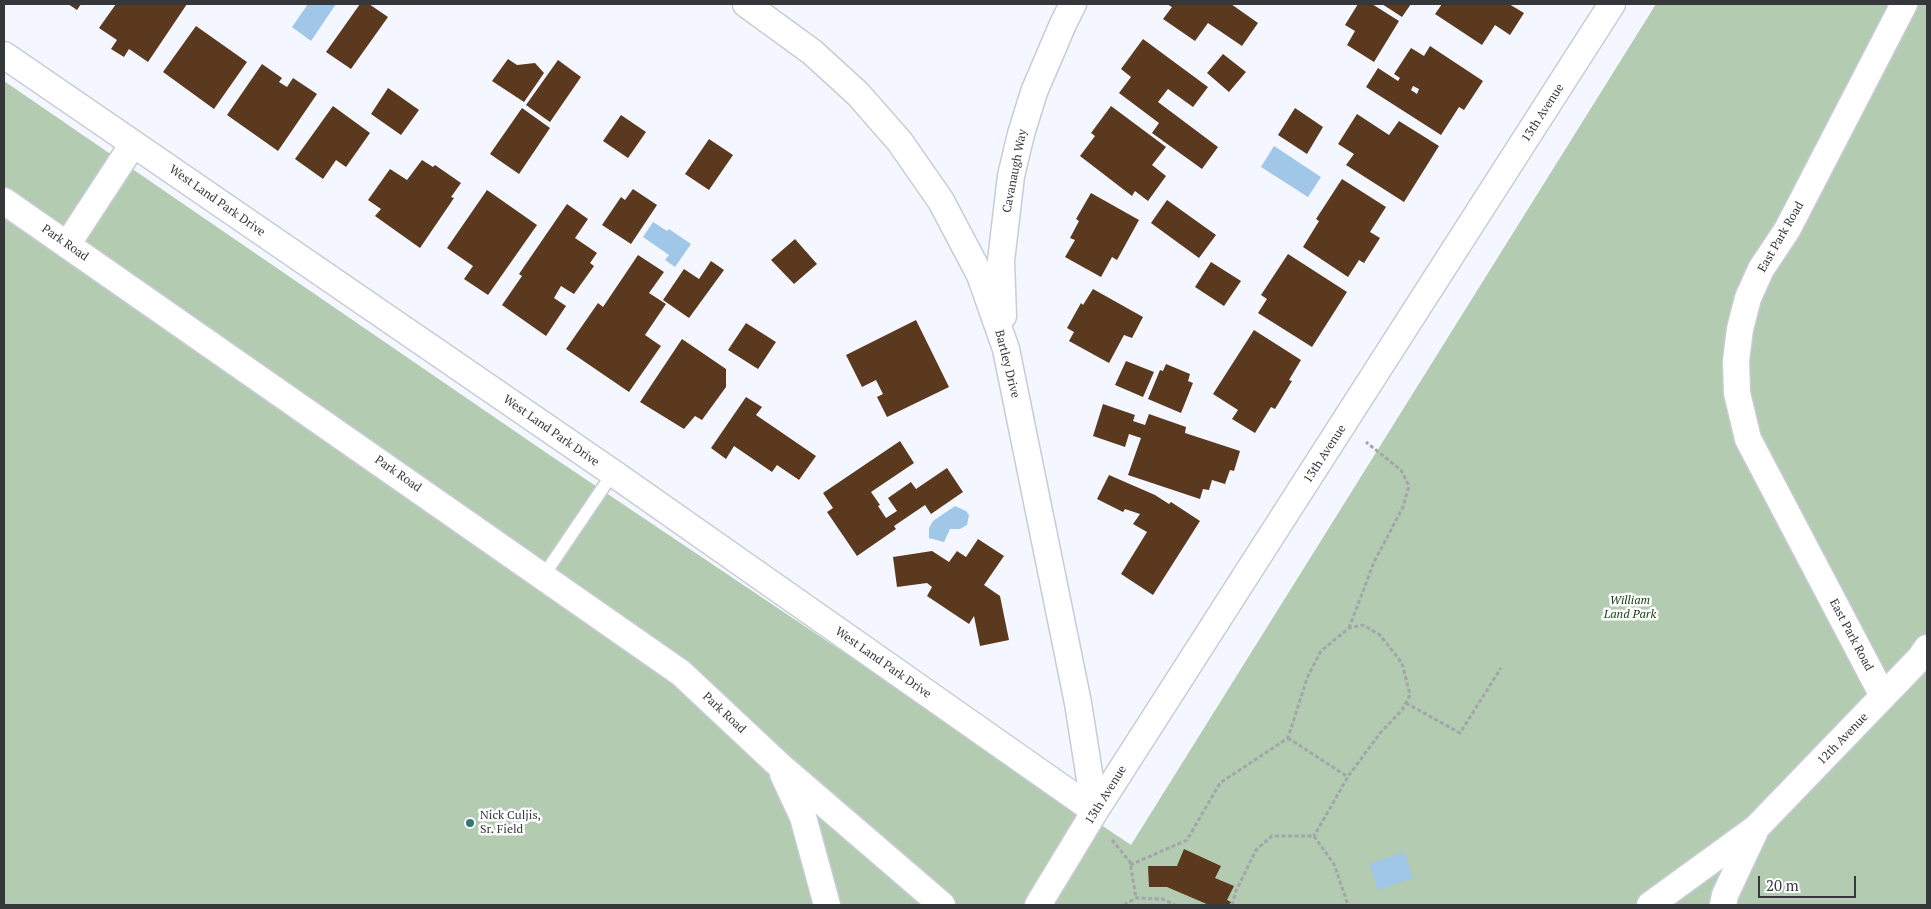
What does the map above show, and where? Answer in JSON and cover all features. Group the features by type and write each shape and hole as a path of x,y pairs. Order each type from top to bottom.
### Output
{"street":[{"name":"Bartley Drive","path":"746,4 812,52 858,94 900,142 942,201 980,275 1006,349 1078,704 1095,811"},
{"name":"Cavanaugh Way","path":"1006,349 1001,299 1001,261 1011,176 1034,92 1073,4"},
{"name":"13th Avenue","path":"1038,905 1095,811 1612,4"},
{"name":"East Park Road","path":"1883,696 1748,439 1737,393 1736,361 1740,329 1748,298 1761,269 1787,230 1904,4"},
{"name":"West Land Park Drive","path":"4,55 613,474 1095,811"},
{"path":"67,245 133,144"},
{"name":"Park Road","path":"4,201 544,575 681,673 778,764 942,905"},
{"name":"12th Avenue","path":"1650,905 1756,828 1920,658 1927,648"},
{"name":"Park Road","path":"778,764 803,817 827,905"},
{"name":"12th Avenue","path":"1723,905 1724,895 1756,828"}],"lane":[{"path":"544,575 613,474"}],"path":[{"path":"1130,865 1187,840 1220,783 1288,738 1307,678 1321,651 1349,628 1374,562 1402,506 1408,486 1400,470 1366,442"},
{"path":"1314,836 1348,777 1381,732 1402,710 1410,695 1402,663 1380,635 1363,626 1349,628"},
{"path":"1406,703 1460,733 1501,668"},
{"path":"1288,738 1348,777"},
{"path":"1232,905 1236,891 1256,850 1272,836 1314,836"},
{"path":"1314,836 1334,864 1348,905"},
{"path":"1111,839 1130,862 1136,898"},
{"path":"1124,905 1136,898 1164,899 1175,905"}],"green space":[{"name":"William Land Park","path":"1656,4 1927,4 1927,905 4,905 4,81 551,456 1131,845"}],"water":[{"path":"308,4 336,4 311,41 292,27"},
{"path":"1274,146 1321,177 1308,197 1261,167"},
{"path":"653,222 667,231 669,229 691,244 675,267 665,260 669,255 643,237"},
{"path":"955,506 966,511 969,515 967,525 960,529 950,529 944,542 929,538 929,528 933,521"},
{"path":"1404,852 1413,878 1378,890 1369,864"}],"building":[{"path":"68,4 81,4 77,10"},
{"path":"116,4 187,4 148,62 129,49 124,57 111,49 117,40 99,28"},
{"path":"360,4 369,4 388,17 351,69 326,52"},
{"path":"1167,4 1231,4 1258,23 1242,46 1208,23 1195,41 1163,19 1172,7"},
{"path":"1358,4 1372,4 1399,21 1374,62 1347,45 1355,31 1345,25"},
{"path":"1382,4 1411,4 1402,17"},
{"path":"1442,4 1509,4 1524,13 1510,35 1495,25 1482,45 1435,14"},
{"path":"196,26 247,62 214,109 163,72"},
{"path":"1143,39 1208,87 1193,107 1168,89 1158,102 1218,147 1202,169 1152,133 1159,123 1119,93 1131,77 1121,69"},
{"path":"1430,46 1483,81 1464,110 1459,107 1441,135 1366,87 1378,68 1398,81 1400,78 1394,74 1411,48 1424,56","holes":["1413,86 1419,89 1417,94 1411,90"]},
{"path":"1223,54 1246,72 1229,92 1207,73"},
{"path":"508,59 517,65 535,63 544,73 524,102 492,81"},
{"path":"558,60 581,77 550,122 526,105"},
{"path":"262,64 282,78 279,82 287,87 293,78 317,94 278,151 227,115"},
{"path":"388,88 419,110 401,135 371,114"},
{"path":"333,106 370,133 346,167 336,160 323,179 295,159"},
{"path":"1111,106 1166,147 1152,165 1166,176 1148,201 1135,191 1132,196 1080,156 1095,136 1091,133"},
{"path":"522,108 550,128 519,174 490,154"},
{"path":"1295,108 1323,127 1307,154 1278,135"},
{"path":"1357,114 1389,135 1399,121 1439,146 1404,202 1346,165 1354,154 1338,144"},
{"path":"621,115 646,132 628,158 603,141"},
{"path":"709,139 733,155 709,190 685,174"},
{"path":"422,160 433,167 435,165 461,183 451,197 454,198 420,248 375,216 381,209 368,200 390,169 407,180"},
{"path":"1342,179 1386,207 1370,232 1380,238 1364,263 1359,260 1348,277 1303,247 1319,221 1316,219"},
{"path":"633,189 657,205 631,244 602,225 621,197 625,200"},
{"path":"487,190 537,225 488,295 464,279 473,266 447,248"},
{"path":"1091,193 1139,220 1117,260 1112,257 1101,277 1065,257 1075,240 1070,238 1079,221 1076,219"},
{"path":"1167,200 1216,235 1199,258 1151,223"},
{"path":"567,204 588,219 575,238 597,253 590,263 594,266 574,294 561,286 554,298 566,306 546,336 502,305 522,276 519,274"},
{"path":"795,239 817,264 794,284 771,260"},
{"path":"1288,254 1347,292 1312,347 1258,313 1267,299 1261,295"},
{"path":"638,255 664,272 649,293 666,304 645,335 661,346 629,392 566,349 598,303 603,307"},
{"path":"711,261 724,270 689,318 663,300 684,269 699,279"},
{"path":"1211,262 1241,281 1224,306 1195,287"},
{"path":"1093,289 1143,317 1132,338 1124,335 1109,363 1069,341 1074,332 1067,328 1081,303 1083,305"},
{"path":"916,320 949,387 887,417 877,397 883,394 876,380 862,387 846,355"},
{"path":"746,323 776,342 758,369 728,350"},
{"path":"1254,330 1301,360 1289,380 1292,381 1275,409 1271,407 1255,433 1232,419 1238,410 1213,394"},
{"path":"682,339 726,369 726,387 702,420 695,416 684,429 640,402"},
{"path":"1126,361 1154,372 1143,397 1115,385"},
{"path":"1166,364 1190,374 1188,381 1193,383 1181,413 1148,399 1160,370 1163,371"},
{"path":"746,397 762,407 756,415 816,456 799,480 777,465 772,472 734,446 726,459 711,448"},
{"path":"1103,404 1135,415 1133,421 1145,425 1149,414 1186,427 1185,433 1240,451 1234,471 1230,470 1225,484 1212,480 1209,490 1203,489 1200,499 1128,475 1141,438 1129,434 1125,447 1093,436"},
{"path":"900,441 914,463 871,492 886,518 897,511 888,498 911,482 916,489 947,468 963,492 931,514 925,505 894,526 896,529 857,556 827,512 833,508 823,493"},
{"path":"1109,475 1155,495 1169,504 1171,502 1200,521 1153,595 1121,574 1147,532 1133,524 1140,514 1125,509 1123,512 1097,499"},
{"path":"978,539 1004,556 984,585 1000,596 1009,640 980,646 974,616 969,624 927,596 932,587 927,583 897,587 893,557 932,551 949,562 957,551 966,557"},
{"path":"1184,849 1221,866 1215,878 1234,886 1227,900 1231,902 1229,905 1209,905 1167,887 1149,887 1148,866 1177,866"}],"place":[{"name":"Nick Culjis, Sr. Field","path":"470,823"}]}
